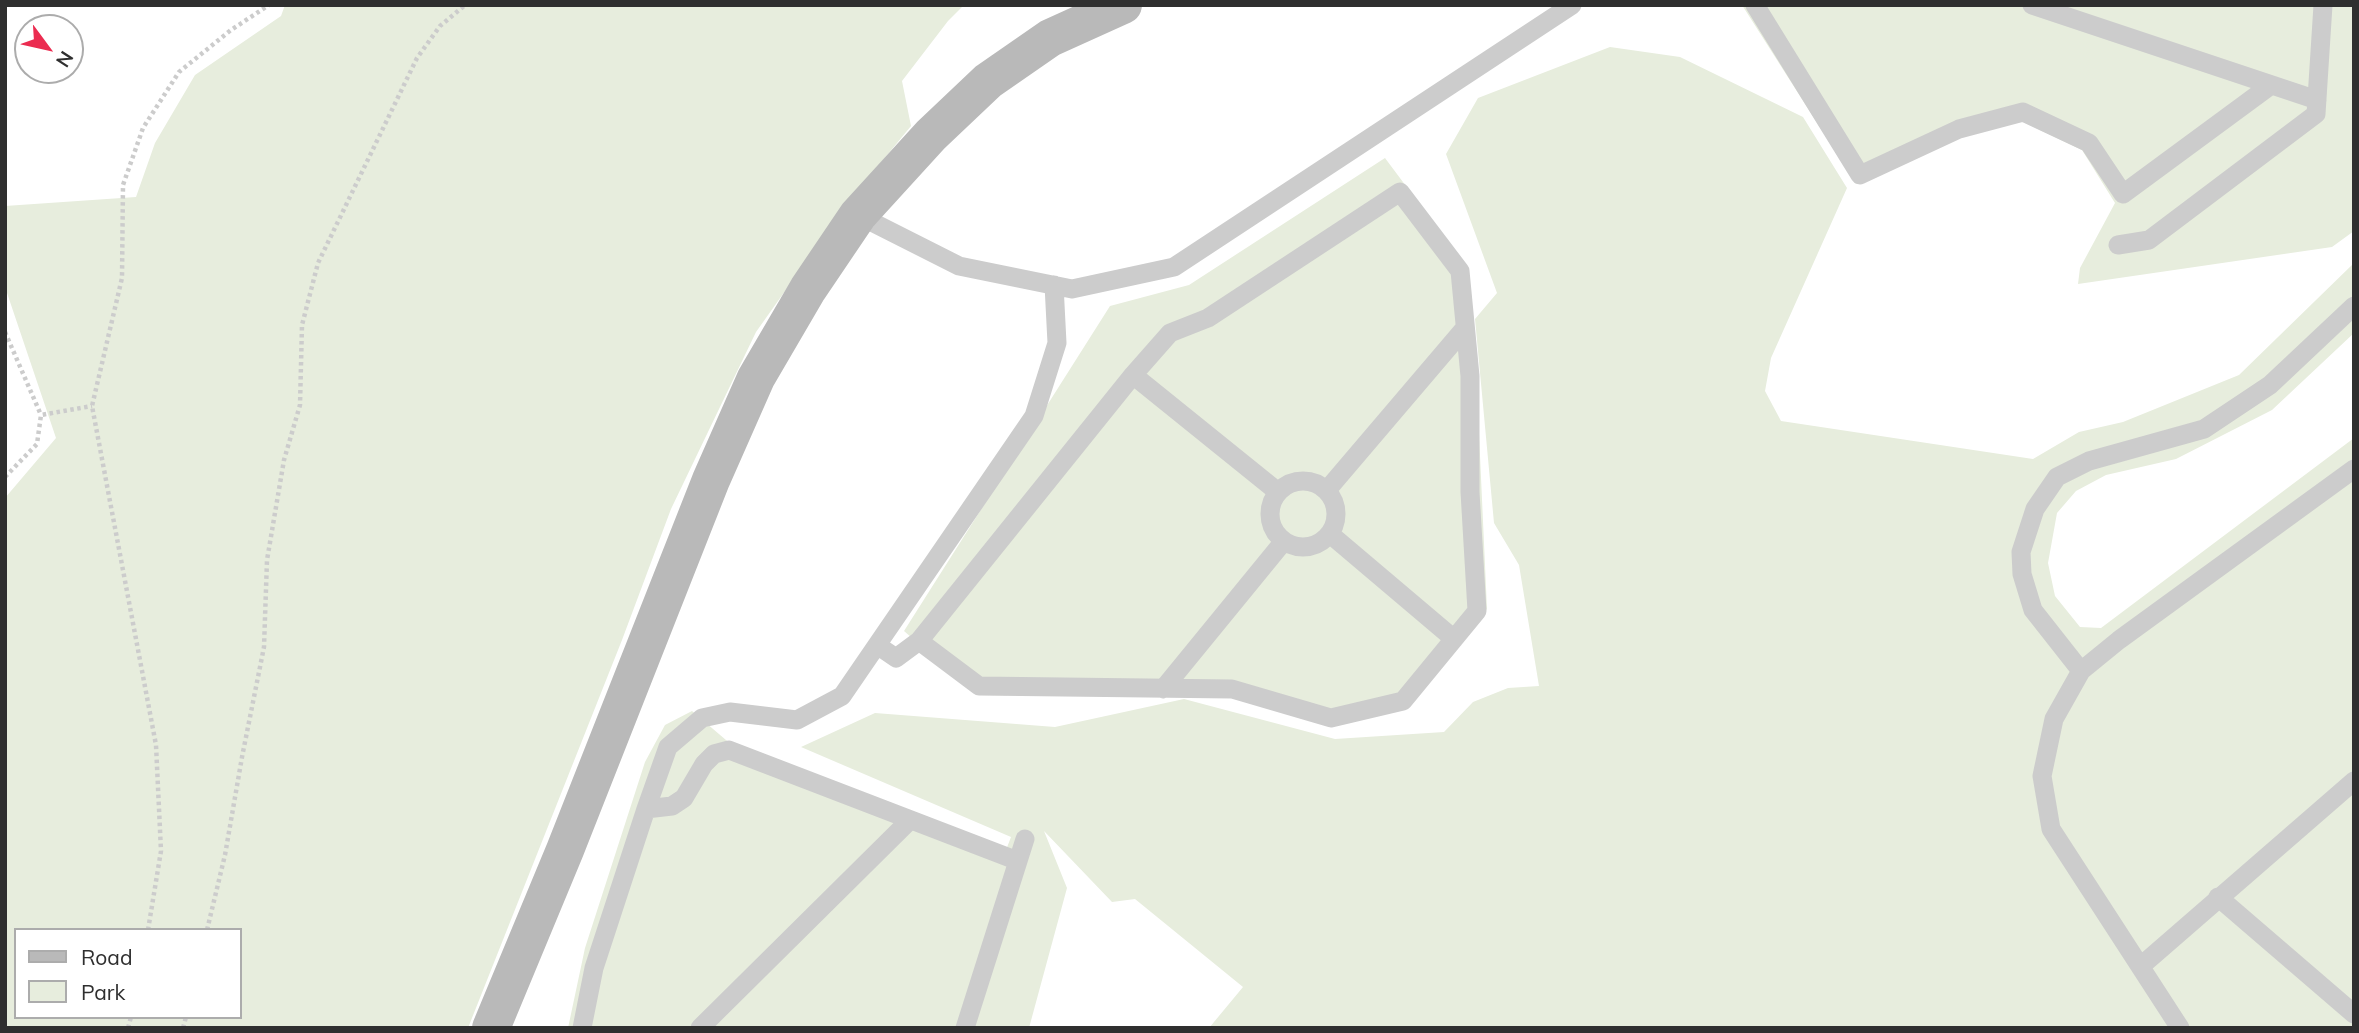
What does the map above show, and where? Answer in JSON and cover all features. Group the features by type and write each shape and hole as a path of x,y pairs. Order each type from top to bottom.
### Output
{"street":[{"path":"491,1028 565,850 711,480 756,377 808,289 858,215 931,135 988,80 1050,38 1123,5"}],"lane":[{"path":"858,215 959,266 1072,289 1174,267 1573,5"},
{"path":"1755,5 1860,175 1959,129 2023,112 2089,143 2123,194 2271,85"},
{"path":"2032,5 2316,100"},
{"path":"2118,244 2149,240 2316,114 2323,5"},
{"path":"877,645 896,658 919,641 1133,375 1170,333 1208,318 1400,192 1460,271 1470,376 1469,492 1477,611 1403,701 1331,718 1232,689 979,686 919,641"},
{"path":"582,1028 594,968 668,747 702,718 730,712 797,720 842,696 1034,416 1057,343 1054,285"},
{"path":"2081,671 2033,610 2022,574 2021,552 2035,509 2057,477 2089,461 2204,429 2270,385 2354,306"},
{"path":"1327,490 1465,328"},
{"path":"1133,375 1278,492"},
{"path":"2180,1028 2051,829 2042,776 2054,719 2081,671 2119,640 2350,477"},
{"path":"1302,480 1313,481 1327,490 1337,514 1330,534 1311,547 1300,547 1284,541 1273,529 1270,518 1271,506 1282,487 1302,480"},
{"path":"1330,534 1454,639"},
{"path":"1163,689 1284,541"},
{"path":"646,809 672,806 684,798 704,764 714,754 729,750 1018,861"},
{"path":"2141,966 2354,781"},
{"path":"700,1028 910,820"},
{"path":"965,1028 1025,839"},
{"path":"2218,897 2354,1014"}],"path":[{"path":"148,928 162,851 156,745 92,407 122,278 123,185 143,128 179,72 231,30 269,5"},
{"path":"207,928 225,855 264,647 267,560 284,460 300,405 302,325 318,264 417,58 440,26 465,5"},
{"path":"5,332 41,415 37,444 5,478"},
{"path":"41,415 92,407"}],"green space":[{"path":"285,5 964,5 948,21 902,81 911,126 846,205 756,332 671,509 468,1028 5,1028 5,498 56,438 5,287 5,206 136,197 155,143 195,75 281,16"},
{"path":"1742,5 2354,5 2354,231 2332,247 2078,284 2080,268 2115,203 2082,150 2019,120 1975,128 1856,184"},
{"path":"1610,47 1680,57 1803,117 1847,188 1771,358 1765,391 1781,421 2033,459 2079,432 2123,422 2239,375 2354,263 2354,333 2272,410 2176,459 2106,475 2076,491 2057,513 2048,563 2055,596 2080,627 2101,628 2354,438 2354,1028 1209,1028 1243,987 1135,899 1112,902 1044,831 1067,888 1029,1028 568,1028 585,948 645,762 665,725 692,711 733,746 1006,850 1011,837 801,747 875,713 1055,727 1184,699 1335,739 1444,732 1473,702 1508,688 1539,686 1519,565 1494,523 1475,319 1497,293 1446,154 1478,98"},
{"path":"1385,158 1465,265 1476,368 1487,609 1400,709 1328,726 1229,696 977,695 904,631 1110,306 1189,285"}]}
